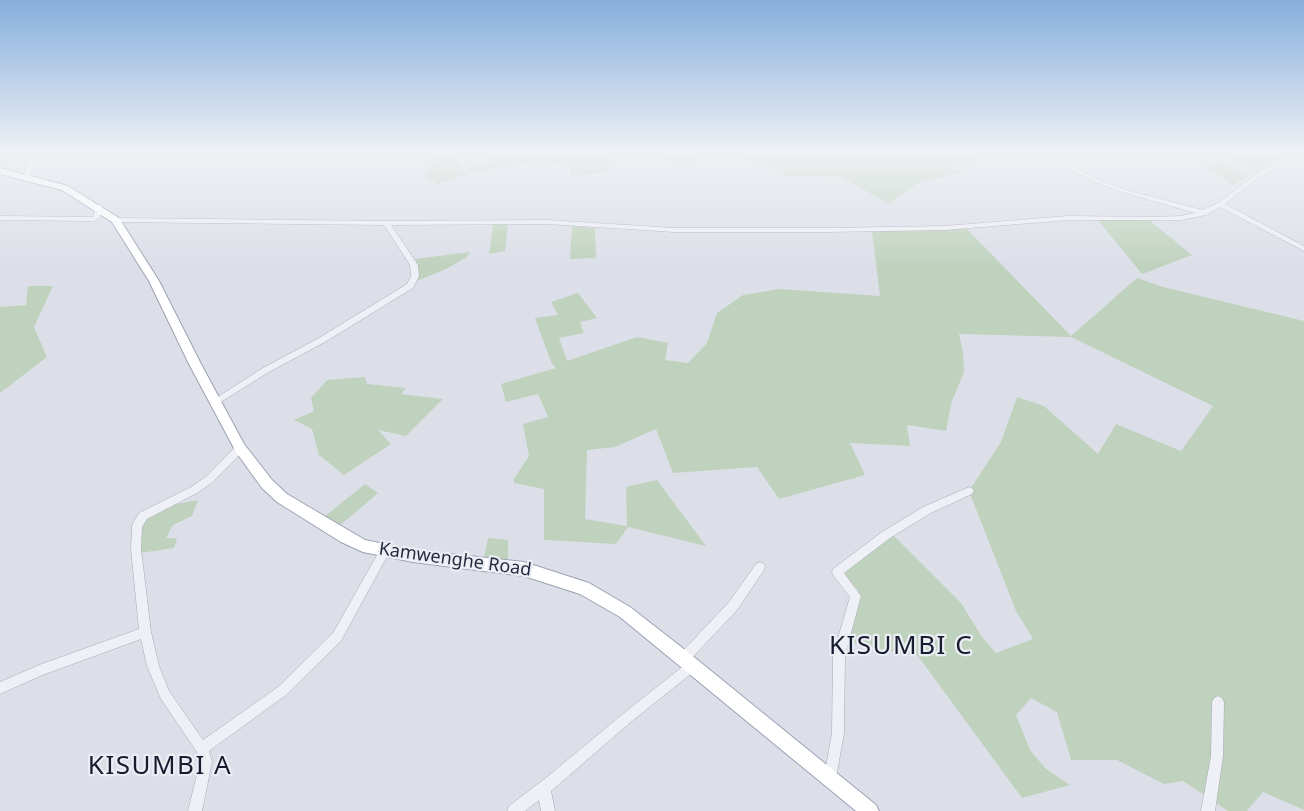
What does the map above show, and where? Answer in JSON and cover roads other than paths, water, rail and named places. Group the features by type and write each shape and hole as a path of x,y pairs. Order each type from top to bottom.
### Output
{"main road":[{"name":"Kamwenghe Road","path":"70,191 116,220 154,281 240,448 267,484 296,508 363,546 385,551 524,569 584,588 624,612 870,811"}],"street":[{"path":"1124,191 1203,213"},
{"path":"116,220 386,224 548,222 674,230 909,229 1068,218 1181,218 1203,213 1237,191"},
{"path":"1220,204 1304,249"},
{"path":"0,218 94,219 98,207"},
{"path":"216,402 266,370 410,286 415,276 414,265 386,224"},
{"path":"195,811 205,776 206,762 202,749 165,695 153,666 146,632 136,549 138,521 210,479 240,448"},
{"path":"830,778 838,733 839,655 856,596 837,572 886,535 927,510 969,491"},
{"path":"202,749 282,691 338,637 385,551"},
{"path":"514,811 544,789 688,662 733,606 760,567"},
{"path":"0,688 61,662 146,632"},
{"path":"1208,811 1217,756 1218,702"},
{"path":"544,789 548,811"}],"district":[{"name":"KISUMBI C","path":"901,647"},
{"name":"KISUMBI A","path":"160,767"}]}
